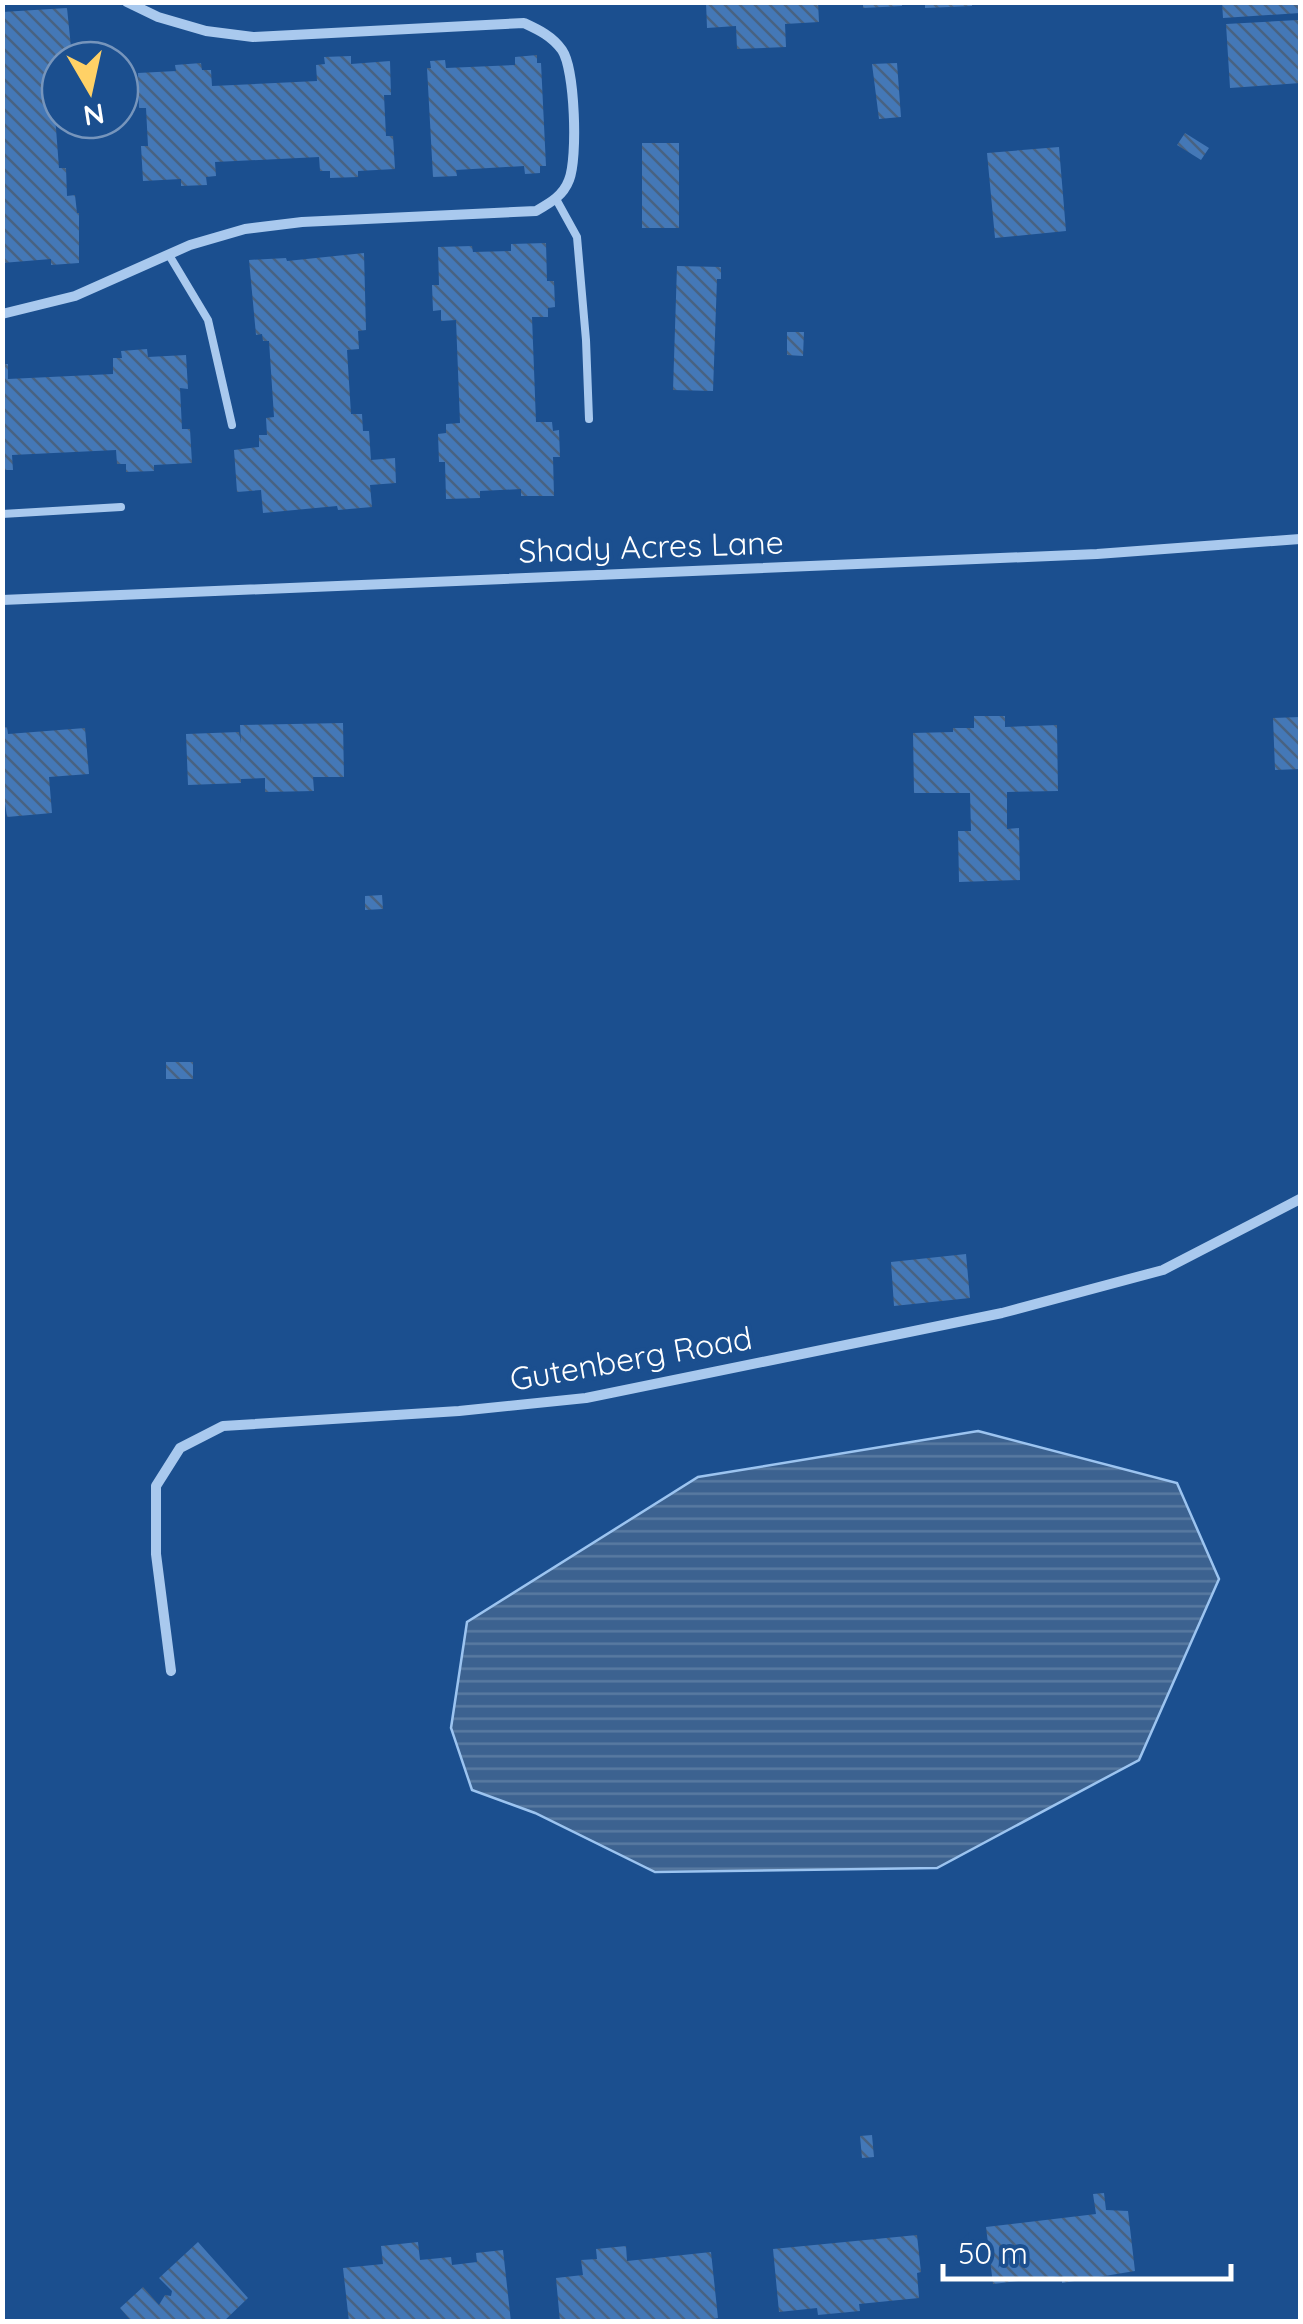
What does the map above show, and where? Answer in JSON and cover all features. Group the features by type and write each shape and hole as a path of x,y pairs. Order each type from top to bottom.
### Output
{"street":[{"path":"2,314 75,296 190,245 245,228 536,211 556,199 569,180 573,157 570,71 563,51 546,33 524,22 253,37 206,31 158,17 128,2"},
{"name":"Shady Acres Lane","path":"2,600 1097,554 1300,539"},
{"name":"Gutenberg Road","path":"171,1671 156,1554 156,1486 180,1448 223,1426 459,1411 586,1398 1002,1313 1163,1270 1300,1199"}],"lane":[{"path":"556,199 577,237 589,418"},
{"path":"169,256 208,320 232,425"},
{"path":"2,514 121,507"}],"water":[{"path":"978,1431 1177,1483 1219,1579 1139,1760 937,1868 655,1872 535,1813 472,1790 451,1728 467,1622 698,1477"}],"building":[{"path":"706,2 818,2 819,22 785,24 786,47 737,49 736,26 707,28"},
{"path":"863,2 902,2 902,6 863,8"},
{"path":"925,2 972,2 972,6 925,8"},
{"path":"1222,2 1300,2 1300,13 1223,18"},
{"path":"67,8 70,40 40,40 40,140 57,140 59,168 66,168 67,196 75,195 79,263 51,265 51,259 2,263 2,12"},
{"path":"1298,20 1300,83 1230,88 1226,24"},
{"path":"537,55 537,63 541,63 546,166 540,166 540,173 525,174 524,166 456,170 457,176 433,177 427,68 431,68 430,61 445,60 446,68 515,65 515,57"},
{"path":"351,56 351,64 390,61 391,95 384,95 386,136 393,136 395,169 358,171 358,177 330,178 330,171 320,171 319,157 215,162 216,176 206,177 207,185 181,186 181,179 143,181 141,146 148,146 146,108 140,108 140,73 176,71 175,65 201,63 202,70 211,70 212,86 317,81 316,65 325,64 324,57"},
{"path":"897,63 901,117 879,119 872,64"},
{"path":"1185,133 1209,148 1201,160 1177,145"},
{"path":"642,143 679,143 679,228 642,228"},
{"path":"1059,147 1066,231 995,238 987,153"},
{"path":"546,243 547,281 554,281 555,307 548,308 548,317 532,317 536,422 552,422 553,431 559,430 560,457 553,457 554,496 521,496 521,489 480,491 480,498 446,499 445,462 439,462 438,434 446,433 446,424 460,423 456,320 441,321 441,310 433,311 432,285 439,285 438,247 472,246 473,252 511,251 511,244"},
{"path":"364,253 366,330 358,331 359,349 347,350 351,414 362,414 363,431 369,431 371,460 395,458 396,483 370,485 372,507 263,513 261,490 237,492 234,450 259,447 259,435 267,435 266,418 274,417 269,341 263,341 262,334 256,335 249,260 287,261"},
{"path":"677,266 721,267 721,279 717,279 713,391 673,390"},
{"path":"787,332 804,332 803,356 787,355"},
{"path":"147,349 148,357 186,355 188,389 180,388 182,429 190,429 192,463 154,465 154,471 126,472 126,464 117,464 116,450 12,455 13,470 2,470 2,364 8,364 8,379 113,374 113,358 122,358 121,351"},
{"path":"974,716 1005,716 1005,727 1057,725 1058,791 1007,792 1007,829 1019,828 1020,880 959,882 958,831 971,831 970,793 914,793 913,733 974,728"},
{"path":"1300,717 1300,769 1275,770 1273,718"},
{"path":"343,723 344,777 313,777 314,791 265,792 265,778 188,785 186,734 239,732 241,743 240,725"},
{"path":"7,727 8,734 85,728 89,774 49,777 52,813 7,817 2,782 2,728"},
{"path":"382,895 383,909 365,910 365,896"},
{"path":"166,1062 193,1062 193,1079 166,1079"},
{"path":"966,1254 970,1298 894,1306 891,1262"},
{"path":"872,2135 874,2157 862,2158 860,2136"},
{"path":"1104,2193 1106,2210 1128,2211 1135,2271 1062,2283 1062,2276 993,2284 986,2227 1096,2214 1093,2194"},
{"path":"917,2235 919,2298 859,2304 860,2311 818,2315 817,2308 779,2312 773,2249"},
{"path":"198,2242 248,2298 223,2322 132,2322 120,2308 143,2287 159,2305 165,2295 171,2296 172,2291 159,2278"},
{"path":"418,2242 420,2260 451,2257 452,2265 477,2262 476,2253 503,2250 511,2322 349,2322 343,2268 383,2264 381,2246"},
{"path":"626,2246 627,2261 711,2252 718,2318 696,2322 560,2322 556,2278 583,2275 581,2260 597,2259 596,2249"}]}
